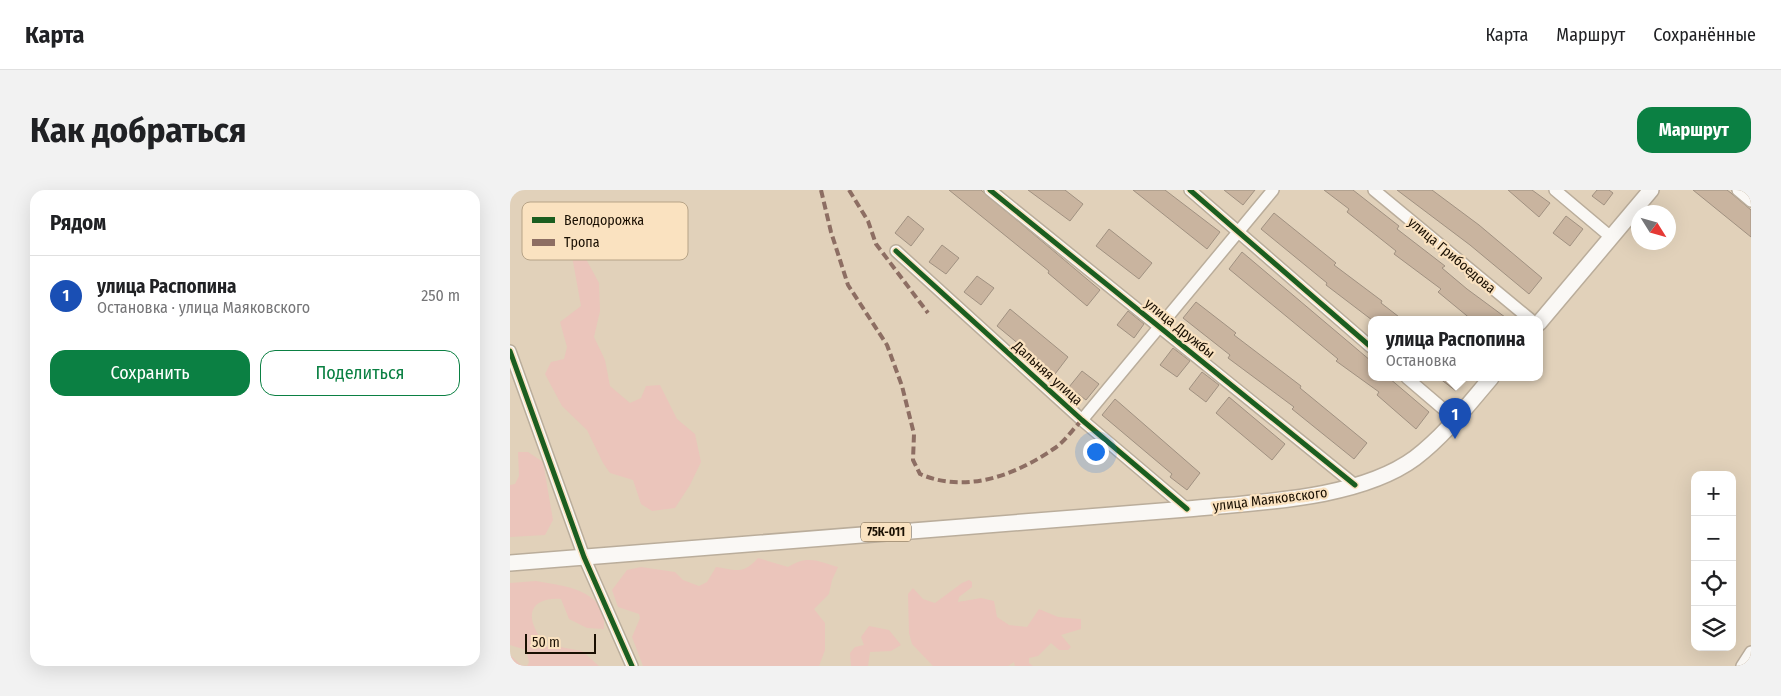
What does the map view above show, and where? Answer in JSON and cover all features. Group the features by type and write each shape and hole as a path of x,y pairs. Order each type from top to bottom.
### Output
{"main road":[{"path":"1543,318 1651,190"},
{"name":"улица Маяковского","path":"1187,509 1286,500 1355,485 1387,474 1414,459 1437,440 1488,381"},
{"name":"75К-011","path":"510,563 1187,509"}],"street":[{"name":"улица Дружбы","path":"990,190 1355,485"},
{"path":"1190,190 1368,344"},
{"path":"1082,420 1273,190"},
{"name":"улица Грибоедова","path":"1374,190 1526,316"},
{"path":"1555,190 1612,238"},
{"path":"1738,190 1751,201"},
{"name":"Дальняя улица","path":"896,251 1082,420 1187,509"},
{"path":"510,351 584,557 632,666"},
{"path":"1411,381 1455,419"},
{"path":"1742,666 1751,652"}],"shaded area":[{"path":"573,260 587,260 599,283 600,311 594,337 605,360 610,386 630,403 641,398 646,386 660,385 677,419 695,434 701,462 690,485 675,508 652,511 641,504 633,480 610,473 587,430 562,406 545,374 551,362 564,359 567,347 560,322 581,306"},
{"path":"518,452 528,452 543,462 553,520 545,535 510,537 510,485 515,484 519,476"},
{"path":"758,558 788,567 801,561 813,560 838,567 832,580 829,594 814,609 825,623 825,650 819,666 643,666 632,637 640,618 639,614 618,607 612,590 627,570 641,567 675,572 683,580 699,586 707,582 716,567 739,570 748,567"},
{"path":"969,580 972,582 972,587 959,597 958,602 981,598 994,601 997,617 1009,625 1027,627 1039,609 1058,617 1081,619 1081,629 1061,635 1071,647 1068,650 1059,650 1051,643 1038,656 1029,658 1029,663 1033,666 1015,666 1014,662 1008,666 933,666 912,644 909,633 908,594 913,588 923,599 935,603"},
{"path":"536,581 559,585 582,592 592,598 599,606 603,616 604,629 587,628 569,619 561,599 551,599 537,604 532,614 532,621 540,637 535,645 538,647 555,646 582,651 599,666 527,666 529,662 526,650 510,645 510,583"},
{"path":"869,626 889,630 901,645 891,651 870,652 868,666 851,666 850,653 855,647 864,645 861,637"},
{"path":"510,655 521,665 527,666 510,666"}],"building":[{"path":"949,190 981,190 1100,290 1087,306 1048,273 1049,271"},
{"path":"1028,190 1065,190 1083,204 1070,221"},
{"path":"1133,190 1165,190 1220,232 1207,249"},
{"path":"1224,190 1255,190 1243,205"},
{"path":"1324,190 1353,190 1399,226 1397,229 1445,266 1442,268 1467,289 1504,316 1467,316 1438,292 1441,289 1394,254 1396,251 1347,212 1349,209"},
{"path":"1397,190 1432,190 1479,225 1542,278 1529,294 1470,245"},
{"path":"1508,190 1532,190 1550,203 1539,217"},
{"path":"1597,190 1609,190 1613,193 1604,205 1592,196"},
{"path":"1693,190 1727,190 1731,193 1751,210 1751,237"},
{"path":"1274,213 1336,263 1334,265 1382,301 1381,303 1398,316 1368,317 1326,285 1327,283 1261,229"},
{"path":"908,216 924,229 911,246 895,233"},
{"path":"1566,216 1583,229 1570,246 1553,233"},
{"path":"1109,229 1152,263 1139,279 1096,246"},
{"path":"942,245 959,258 946,274 929,262"},
{"path":"1242,252 1368,358 1368,381 1393,381 1429,412 1416,429 1377,395 1379,392 1336,361 1338,359 1229,269"},
{"path":"977,276 994,288 981,305 964,292"},
{"path":"1196,302 1236,333 1234,335 1301,386 1300,388 1367,443 1354,459 1292,409 1294,407 1228,358 1230,355 1183,318"},
{"path":"1010,309 1068,357 1055,374 997,326"},
{"path":"1128,311 1144,324 1134,338 1117,325"},
{"path":"1173,348 1190,361 1177,377 1160,365"},
{"path":"1082,371 1099,384 1086,400 1069,387"},
{"path":"1202,372 1219,385 1206,402 1189,389"},
{"path":"1443,381 1464,381 1456,391"},
{"path":"1229,397 1285,444 1272,460 1216,413"},
{"path":"1115,399 1200,473 1187,490 1170,477 1172,474 1102,415"}],"marked path":[{"path":"821,190 831,232 848,285 887,345 902,386 914,434 913,460 920,474 937,480 955,482 973,482 990,479 1040,458 1055,448 1082,420"},
{"path":"849,190 868,221 876,244 928,313"}],"cycle path":[{"path":"990,190 1355,485"},
{"path":"1190,190 1368,344"},
{"path":"896,251 1082,420 1187,509"},
{"path":"510,351 584,557 632,666"}],"place":[{"name":"улица Распопина","path":"1455,439"}]}
